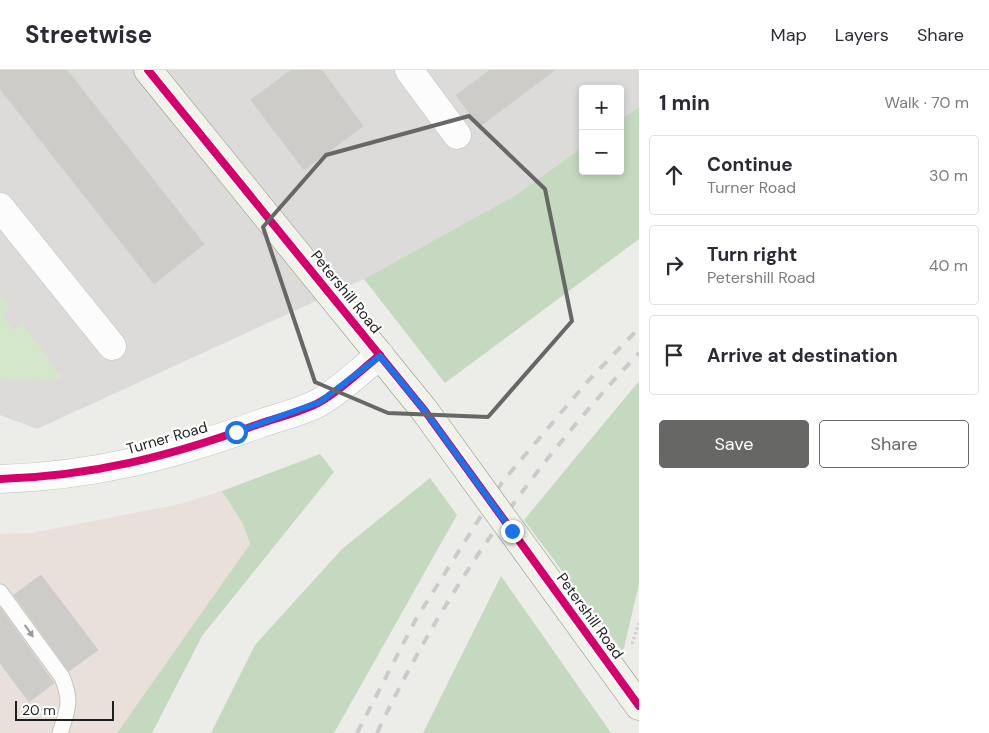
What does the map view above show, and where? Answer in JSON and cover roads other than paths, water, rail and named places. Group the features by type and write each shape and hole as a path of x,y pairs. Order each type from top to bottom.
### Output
{"street":[{"name":"Petershill Road","path":"148,70 425,411 639,706"},
{"path":"409,70 457,135"},
{"path":"0,207 112,346"},
{"name":"Turner Road","path":"0,479 50,478 104,469 152,459 236,432 320,402 380,356"}],"lane":[{"path":"0,592 62,677 68,692 69,710 60,733"}],"railway":[{"path":"357,733 416,619 503,481 588,381 639,328"},
{"path":"377,733 431,630 493,532 563,440 639,353"}]}
